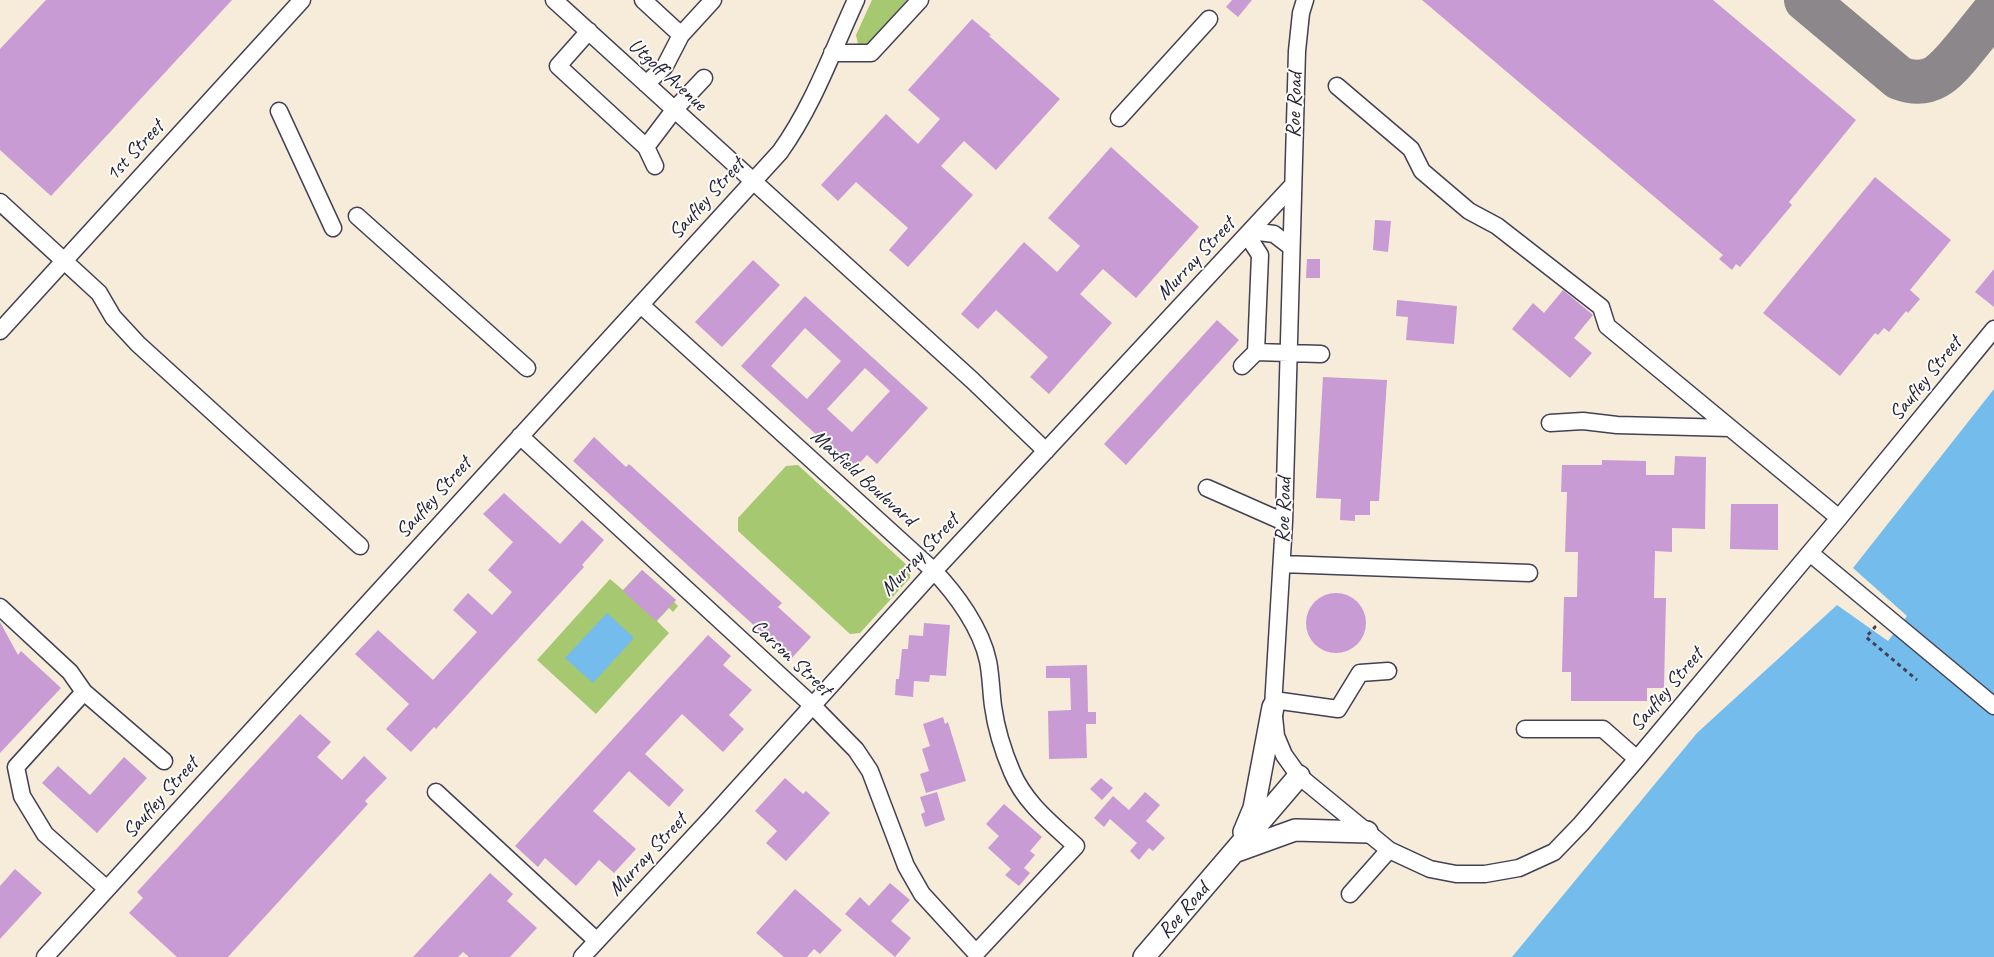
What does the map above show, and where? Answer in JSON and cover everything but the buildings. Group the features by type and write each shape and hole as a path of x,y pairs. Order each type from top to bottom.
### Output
{"main road":[{"path":"1234,852 1254,808 1273,704"},
{"name":"Roe Road","path":"1144,957 1300,776"},
{"path":"1234,852 1295,830 1368,832"}],"street":[{"name":"1st Street","path":"0,330 302,0"},
{"name":"Utgoff Avenue","path":"554,0 972,380 1046,451"},
{"path":"643,0 681,35"},
{"path":"646,84 665,66 681,35 713,0"},
{"name":"Saufley Street","path":"45,957 780,152 798,127 856,0"},
{"path":"832,53 871,53 920,0"},
{"name":"Roe Road","path":"1300,776 1284,755 1276,736 1273,704 1284,522 1297,51 1301,13 1305,0"},
{"path":"1119,118 1209,19"},
{"path":"589,31 558,66 646,148 655,166"},
{"path":"646,148 674,110 704,78"},
{"path":"1337,86 1411,149 1422,171 1469,210 1497,226 1601,307 1607,326 1839,518"},
{"path":"279,111 333,228"},
{"name":"Murray Street","path":"582,957 934,571 1293,185"},
{"path":"0,202 99,293 112,317 138,344 360,546"},
{"path":"357,216 527,368"},
{"path":"1242,366 1256,352 1260,255 1249,233 1274,234 1291,247"},
{"name":"Maxfield Boulevard","path":"641,305 934,571 948,585 965,608 988,660 993,707 1001,741 1012,773 1030,803 1076,846 976,953"},
{"name":"Saufley Street","path":"1300,776 1389,850 1430,868 1456,874 1485,874 1519,868 1554,852 1581,824 1637,759 1810,553 1994,329"},
{"path":"1256,352 1322,354"},
{"path":"1550,423 1583,421 1617,425 1730,428"},
{"name":"Carson Street","path":"520,436 812,705 856,750 870,771 906,866 922,894 976,953"},
{"path":"1207,488 1284,522"},
{"path":"1810,553 1994,706"},
{"path":"1282,564 1529,572"},
{"path":"0,607 70,672 84,692 164,761"},
{"path":"1273,704 1338,709 1360,673 1388,671"},
{"path":"84,692 16,767 22,796 44,834 107,889"},
{"path":"1525,728 1603,730 1637,759"},
{"path":"436,792 597,941"},
{"path":"1350,894 1389,850"}],"path":[{"path":"1868,621 1875,627 1866,637 1918,680"}],"green space":[{"path":"872,0 907,0 866,45 858,44 856,35"},
{"path":"798,465 910,568 910,578 860,633 850,634 738,531 738,518 786,466"},
{"path":"642,570 676,600 674,602 678,606 673,612 669,608 657,621 669,633 596,714 537,660 610,579 623,590"}],"water":[{"path":"1994,389 1994,957 1512,957 1697,733 1837,605 1888,641 1907,616 1853,568"},
{"path":"607,613 634,638 593,683 565,658"}],"taxiway":[{"path":"1806,0 1899,78 1920,82 1936,77 1944,71 1994,12"}]}
